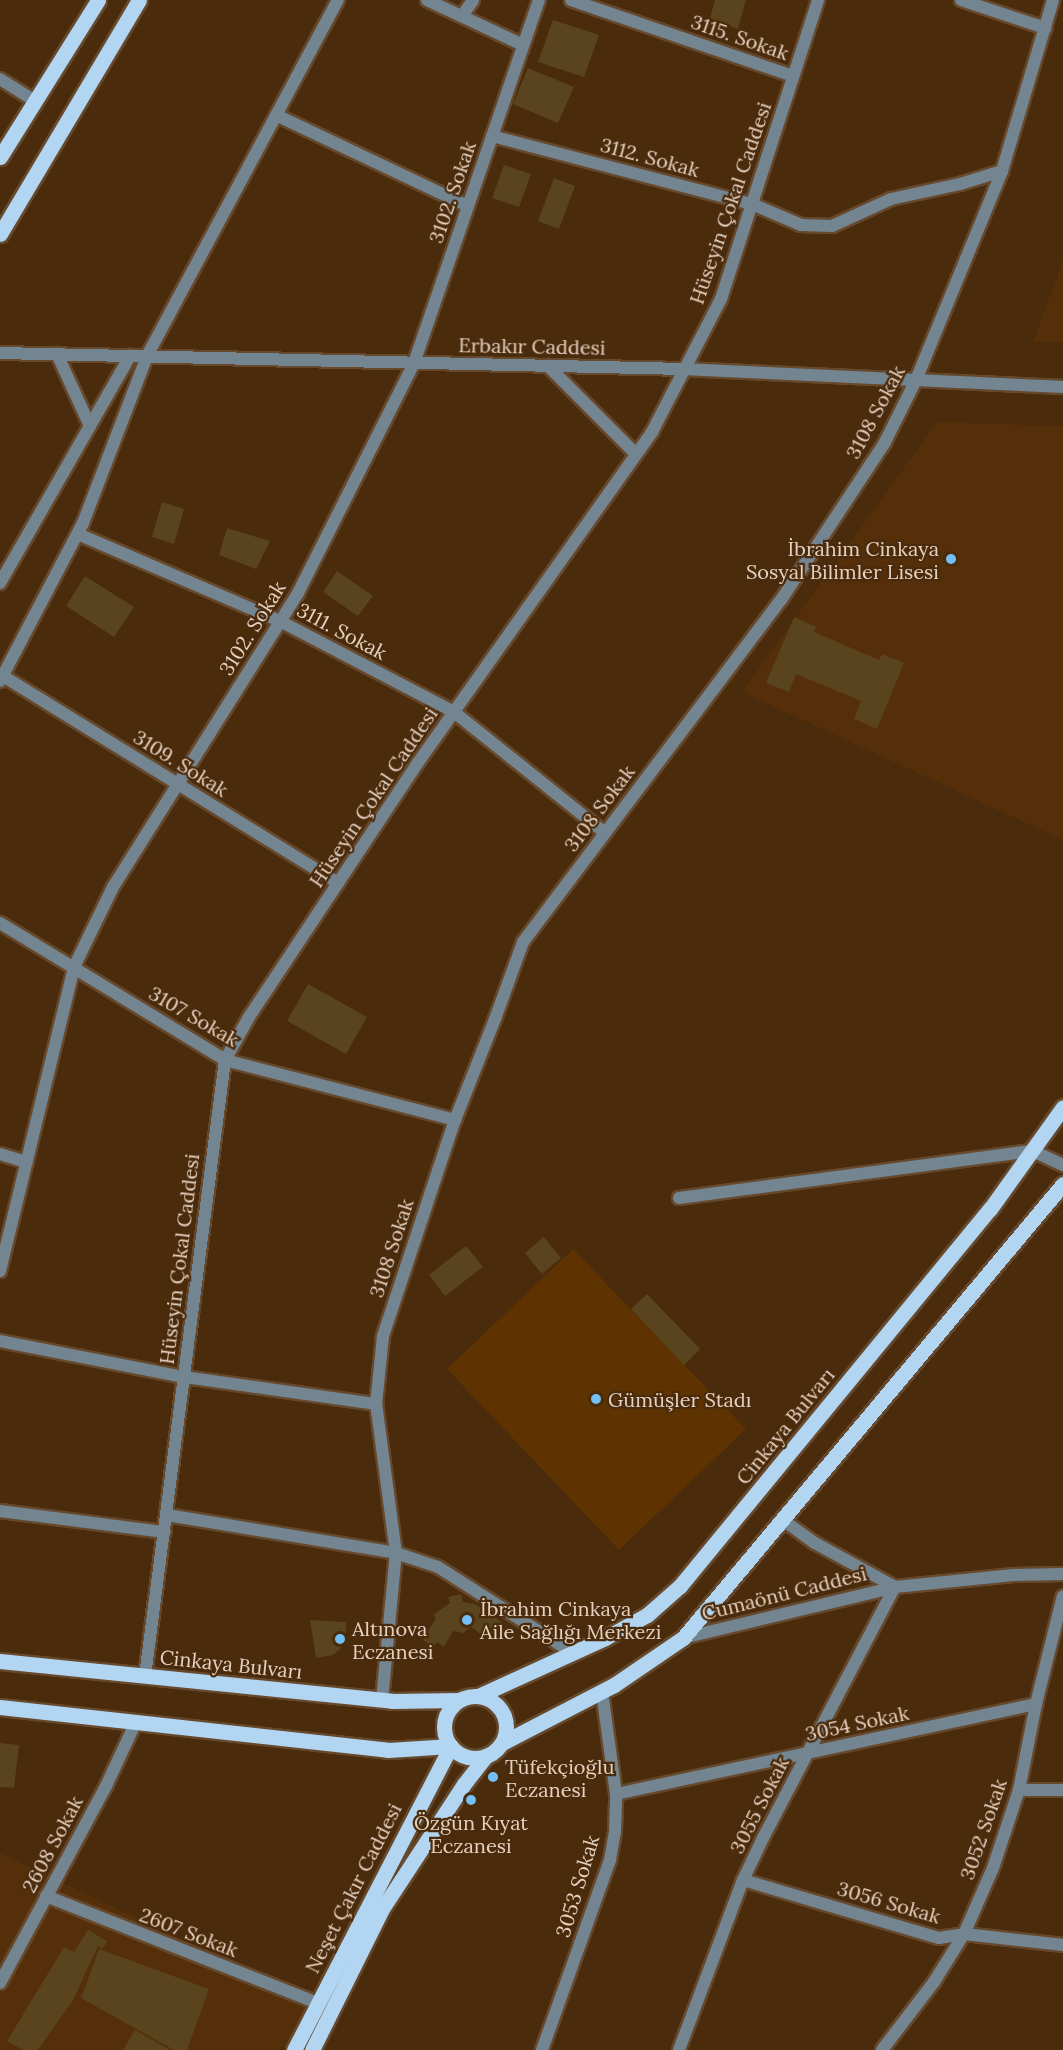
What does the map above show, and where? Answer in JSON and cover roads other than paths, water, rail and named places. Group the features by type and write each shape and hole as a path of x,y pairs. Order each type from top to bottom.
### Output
{"main road":[{"path":"0,157 98,0"},
{"path":"0,234 140,0"},
{"name":"Cinkaya Bulvarı","path":"478,1696 573,1653 647,1615 680,1586 990,1209 1063,1107"},
{"path":"502,1743 506,1723 497,1704 478,1696 459,1700 452,1706 445,1721 446,1738 451,1746 466,1756 486,1756 502,1743 602,1692 683,1638 1063,1184"},
{"name":"Cinkaya Bulvarı","path":"0,1661 382,1700 459,1700"},
{"path":"0,1707 388,1750 451,1746"},
{"name":"Neşet Çakır Caddesi","path":"294,2050 451,1746"},
{"name":"Neşet Çakır Caddesi","path":"312,2050 382,1909 464,1784 486,1756"}],"street":[{"path":"1,679 78,534 147,356 338,0"},
{"path":"427,0 524,45"},
{"path":"462,16 472,0"},
{"name":"3102. Sokak","path":"0,1271 74,967 113,887 298,592 414,363 539,0"},
{"name":"3115. Sokak","path":"571,0 793,76"},
{"name":"Hüseyin Çokal Caddesi","path":"145,1676 225,1060 249,1017 454,712 652,432 721,299 818,0"},
{"path":"961,0 1045,28"},
{"name":"3108 Sokak","path":"382,1700 396,1553 376,1404 383,1336 455,1120 523,942 781,600 885,442 916,381 1002,171 1053,0"},
{"path":"0,80 35,101"},
{"path":"276,115 468,206"},
{"name":"3112. Sokak","path":"492,136 752,204 801,225 832,226 891,199 960,184 1002,171"},
{"name":"Erbakır Caddesi","path":"0,353 684,369 1063,387"},
{"path":"57,354 90,426"},
{"path":"0,583 130,356"},
{"path":"548,366 636,454"},
{"name":"3111. Sokak","path":"78,534 280,621 454,712 605,833"},
{"name":"3109. Sokak","path":"1,679 178,784 338,883"},
{"name":"3107 Sokak","path":"0,923 225,1060 455,1120"},
{"path":"679,1198 1033,1151 1063,1165"},
{"path":"0,1154 27,1162"},
{"path":"0,1341 184,1377 376,1404"},
{"path":"0,1511 165,1532"},
{"path":"167,1515 396,1553 438,1567 573,1653"},
{"name":"Cumaönü Caddesi","path":"783,1520 815,1543 895,1587"},
{"name":"Cumaönü Caddesi","path":"683,1638 895,1587 1013,1575 1063,1574"},
{"name":"3055 Sokak","path":"679,2050 743,1880 895,1587"},
{"name":"3052 Sokak","path":"882,2050 934,1982 964,1934 993,1868 1019,1790 1036,1704 1063,1596"},
{"name":"3053 Sokak","path":"542,2050 610,1860 615,1831 616,1794 602,1692"},
{"name":"3054 Sokak","path":"616,1794 1036,1704"},
{"name":"2608 Sokak","path":"0,1983 136,1722"},
{"path":"1019,1790 1063,1790"},
{"name":"3056 Sokak","path":"743,1880 939,1938 964,1934 1063,1944"},
{"name":"2607 Sokak","path":"46,1896 317,2003"}],"place":[{"name":"İbrahim Cinkaya Sosyal Bilimler Lisesi","path":"951,559"},
{"name":"Gümüşler Stadı","path":"596,1399"},
{"name":"İbrahim Cinkaya Aile Sağlığı Merkezi","path":"467,1620"},
{"name":"Altınova Eczanesi","path":"340,1639"},
{"name":"Tüfekçioğlu Eczanesi","path":"493,1777"},
{"name":"Özgün Kıyat Eczanesi","path":"471,1800"}]}
